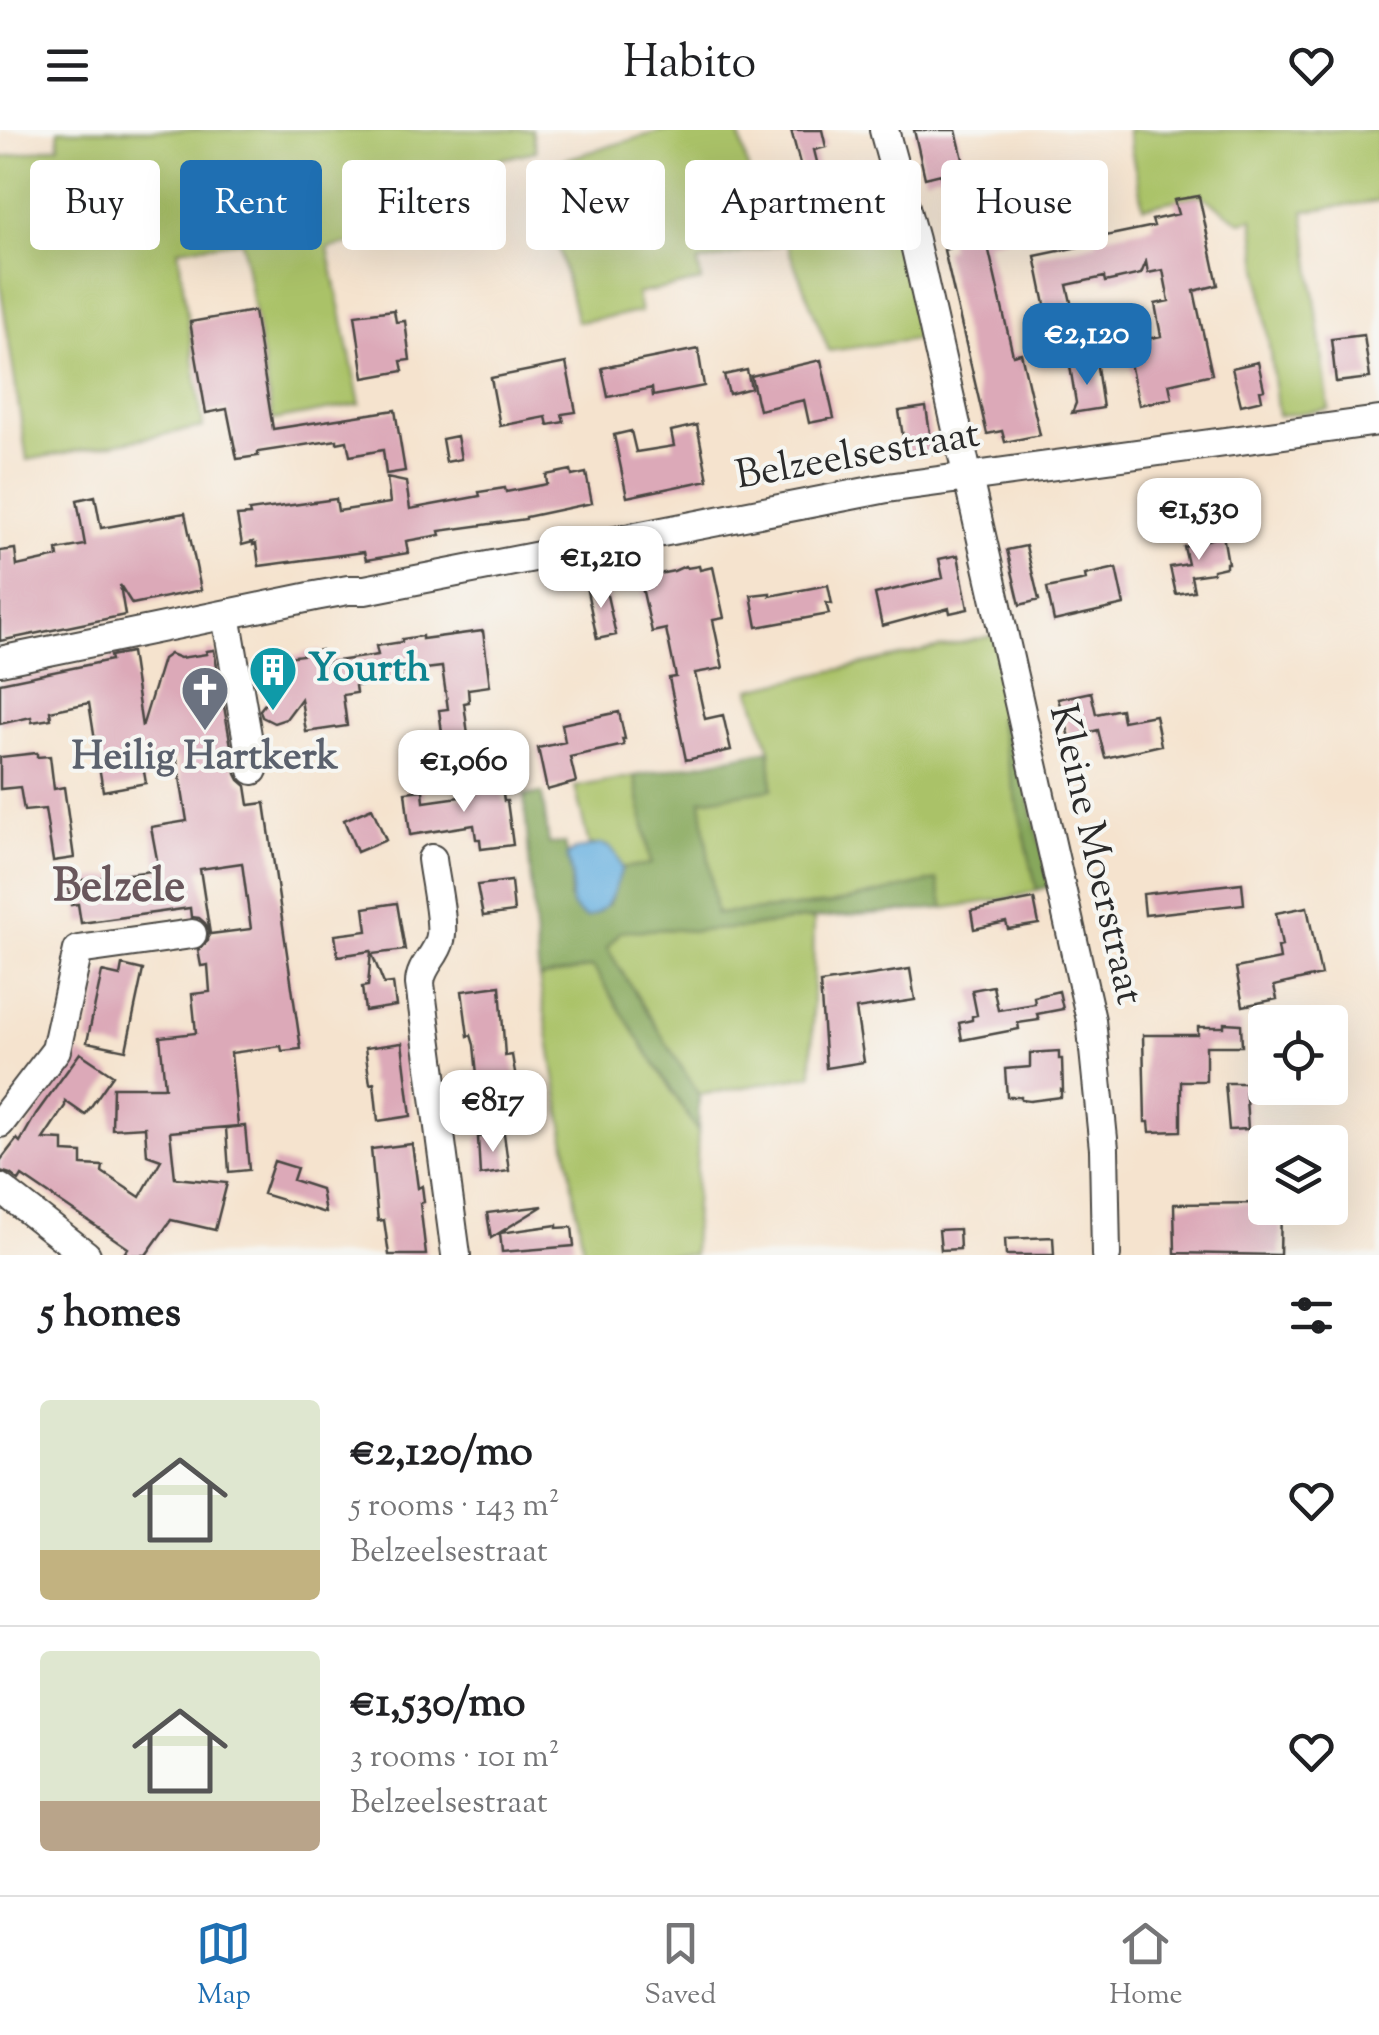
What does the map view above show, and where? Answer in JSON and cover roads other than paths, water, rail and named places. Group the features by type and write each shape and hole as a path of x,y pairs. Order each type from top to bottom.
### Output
{"street":[{"name":"Kleine Moerstraat","path":"884,130 914,240 1091,1020 1104,1149 1106,1255"},
{"name":"Belzeelsestraat","path":"0,661 315,596 364,590 887,488 1379,421"},
{"path":"226,615 253,770"},
{"path":"432,859 442,936 420,974 420,984 456,1255"},
{"path":"0,1123 56,1050 78,950 192,934"},
{"path":"0,1188 86,1255"}],"water":[{"path":"601,844 615,853 622,868 606,905 586,918 571,903 572,878 567,856"}],"place":[{"name":"Yourth","path":"273,712"},
{"name":"Heilig Hartkerk","path":"205,732"}],"district":[{"name":"Belzele","path":"119,889"}]}
